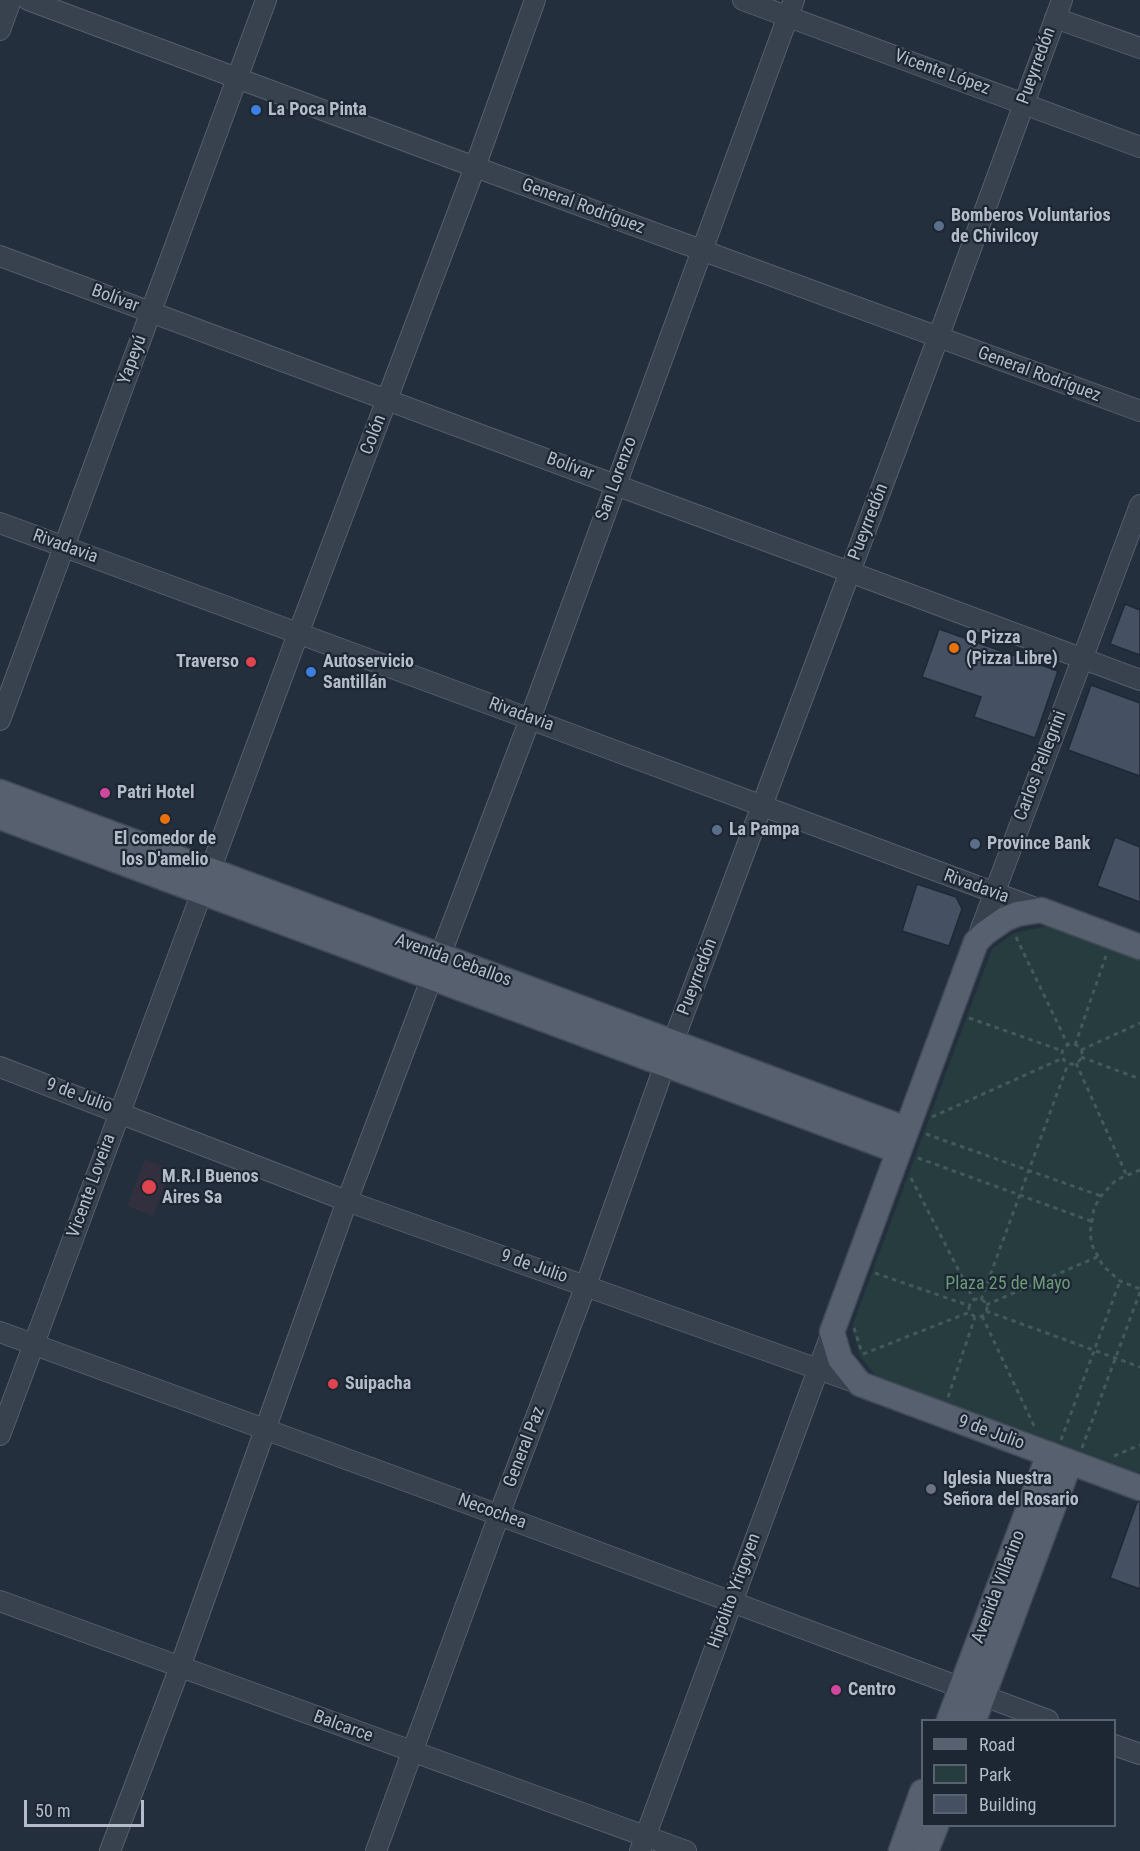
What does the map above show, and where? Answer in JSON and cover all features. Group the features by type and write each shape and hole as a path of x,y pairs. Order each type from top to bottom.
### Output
{"main road":[{"name":"Avenida Ceballos","path":"0,792 211,869 435,967"},
{"name":"Avenida Ceballos","path":"0,818 202,893 435,967 915,1147"},
{"name":"Rivadavia","path":"976,942 1005,919 1017,914 1041,910 1140,947"},
{"name":"Carlos Pellegrini","path":"915,1147 976,942"},
{"name":"Hipólito Yrigoyen","path":"843,1330 915,1147"},
{"path":"843,1330 840,1359 864,1374"},
{"name":"9 de Julio","path":"864,1374 1065,1451 1140,1488"},
{"name":"Avenida Villarino","path":"950,1719 972,1693 1065,1451"},
{"name":"Avenida Villarino","path":"972,1693 974,1719"},
{"path":"901,1851 921,1795"},
{"path":"926,1851 936,1827"}],"street":[{"path":"0,30 11,0"},
{"name":"General Rodríguez","path":"28,0 1140,411"},
{"name":"Yapeyú","path":"0,720 266,0"},
{"name":"Colón","path":"211,869 536,0"},
{"name":"Vicente López","path":"743,0 791,8 1024,103 1140,147"},
{"name":"San Lorenzo","path":"435,967 530,719 791,8"},
{"path":"1058,9 1140,48"},
{"name":"Pueyrredón","path":"669,1053 764,806 1058,9"},
{"name":"Bolívar","path":"0,256 1140,680"},
{"name":"Carlos Pellegrini","path":"976,942 1140,505"},
{"name":"Rivadavia","path":"0,523 1041,910"},
{"name":"Vicente Loveira","path":"0,1435 211,869"},
{"path":"110,1851 180,1667 347,1201 435,967"},
{"name":"General Paz","path":"376,1851 586,1285 669,1053"},
{"name":"9 de Julio","path":"0,1067 347,1201 586,1285 817,1371 864,1374"},
{"name":"Hipólito Yrigoyen","path":"643,1843 817,1371 843,1330"},
{"name":"Necochea","path":"0,1332 1045,1719"},
{"name":"Balcarce","path":"0,1602 413,1752 643,1843 687,1851"},
{"path":"1116,1746 1140,1754"}],"path":[{"path":"1007,941 1024,933"},
{"path":"1016,937 1068,1045"},
{"path":"1075,1045 1107,954"},
{"path":"969,1018 1063,1051"},
{"path":"1081,1050 1140,1023"},
{"path":"1068,1045 1075,1045 1081,1050"},
{"path":"1068,1045 1063,1051 1063,1058 1068,1064"},
{"path":"1068,1064 1076,1063 1081,1058 1081,1050"},
{"path":"932,1117 1063,1058"},
{"path":"1081,1058 1140,1079"},
{"path":"1076,1063 1126,1174"},
{"path":"981,1300 1068,1064"},
{"path":"915,1147 936,1106"},
{"path":"915,1147 1029,1170 1101,1196"},
{"path":"915,1147 1020,1194 1091,1221"},
{"path":"1065,1451 1116,1358 1140,1290 1120,1281 1103,1266 1092,1245 1091,1221 1101,1196 1108,1187 1126,1174 1140,1170"},
{"path":"906,1187 910,1176 974,1300"},
{"path":"986,1305 1097,1257"},
{"path":"874,1273 970,1305"},
{"path":"1065,1451 1094,1350 1120,1281"},
{"path":"974,1300 981,1300 986,1305 986,1311 982,1316 975,1317"},
{"path":"974,1300 970,1305 970,1312 975,1317"},
{"path":"986,1311 1140,1367"},
{"path":"863,1354 970,1312"},
{"path":"982,1316 1037,1432"},
{"path":"948,1398 975,1317"},
{"path":"843,1330 863,1354 864,1374"},
{"path":"1109,1459 1140,1445"}],"shaded area":[{"name":"M.R.I Buenos Aires Sa","path":"145,1159 171,1169 153,1216 127,1206"}],"green space":[{"name":"Plaza 25 de Mayo","path":"1049,926 1140,959 1140,1473 876,1376 860,1356 852,1327 992,949 1014,933"}],"building":[{"path":"1125,604 1140,610 1140,655 1110,644"},
{"path":"939,629 1058,671 1035,738 974,717 981,697 922,677"},
{"path":"1091,685 1140,703 1140,776 1068,750"},
{"path":"1115,837 1140,847 1140,902 1097,886"},
{"path":"917,884 956,897 962,909 949,946 902,931"},
{"path":"1137,1502 1140,1502 1140,1589 1110,1578"}],"place":[{"name":"La Poca Pinta","path":"256,110"},
{"name":"Bomberos Voluntarios de Chivilcoy","path":"939,226"},
{"name":"Q Pizza (Pizza Libre)","path":"954,648"},
{"name":"Traverso","path":"251,662"},
{"name":"Autoservicio Santillán","path":"311,672"},
{"name":"Patri Hotel","path":"105,793"},
{"name":"El comedor de los D'amelio","path":"165,819"},
{"name":"La Pampa","path":"717,830"},
{"name":"Province Bank","path":"975,844"},
{"name":"M.R.I Buenos Aires Sa","path":"149,1187"},
{"name":"Suipacha","path":"333,1384"},
{"name":"Iglesia Nuestra Señora del Rosario","path":"931,1489"},
{"name":"Centro","path":"836,1690"}]}
